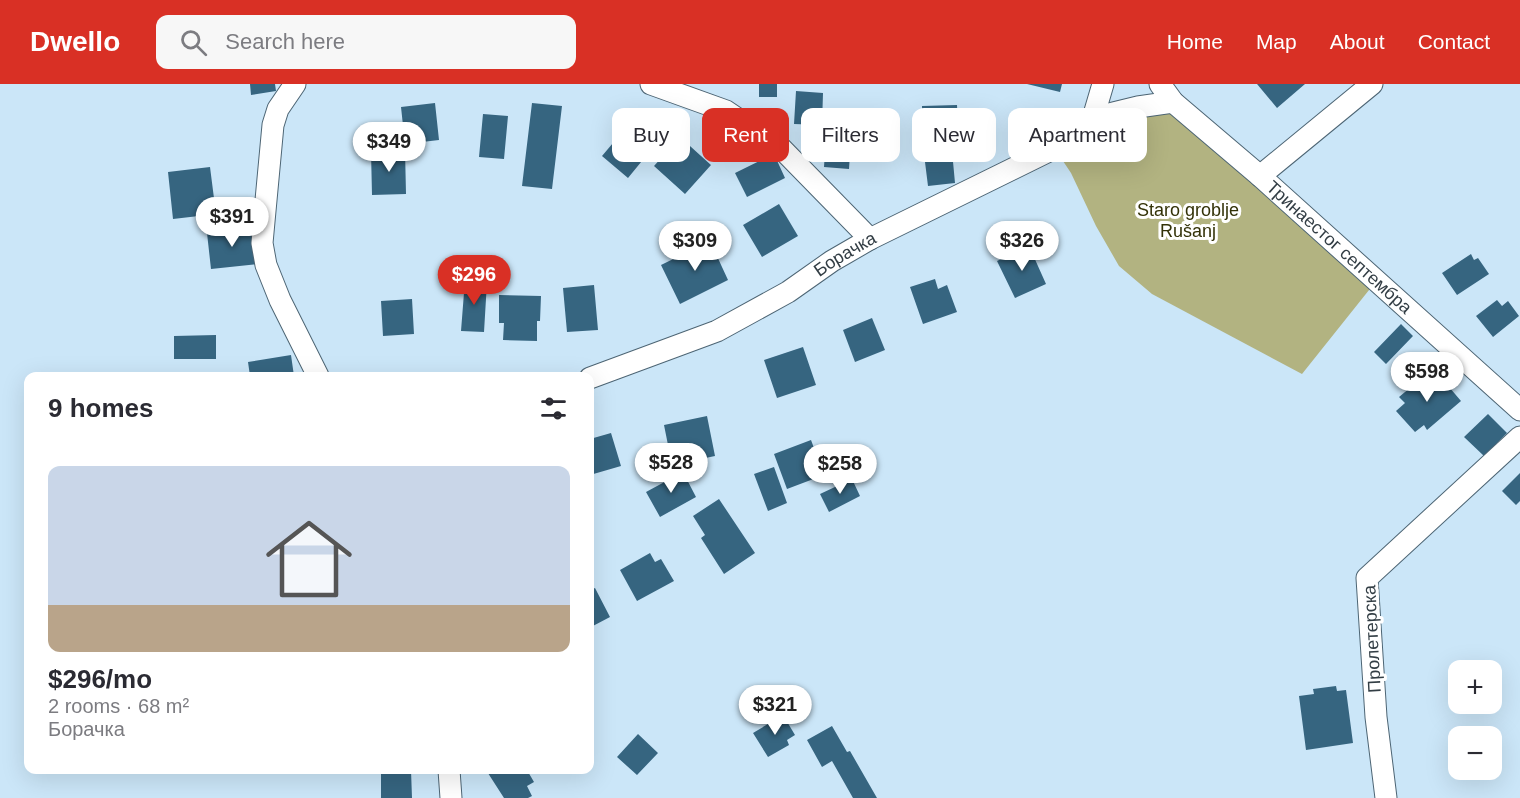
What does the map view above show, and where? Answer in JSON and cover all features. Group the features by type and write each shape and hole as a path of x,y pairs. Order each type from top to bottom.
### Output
{"street":[{"path":"295,84 278,109 273,125 262,243 266,265 280,300 316,372"},
{"path":"651,84 726,111 781,148 870,239"},
{"path":"1096,108 1103,84"},
{"name":"Тринаестог септембра","path":"1160,84 1173,102 1260,176 1520,410"},
{"path":"1260,176 1372,84"},
{"name":"Борачка","path":"1134,108 1173,102"},
{"name":"Борачка","path":"594,377 717,331 788,292 832,261 870,239 1026,162"},
{"name":"Пролетерска","path":"1386,798 1376,717 1367,578 1520,437"},
{"path":"449,774 451,798"}],"green space":[{"name":"Staro groblje Rušanj","path":"1173,102 1377,280 1302,374 1152,294 1119,266 1064,162 1147,162 1147,110"}],"building":[{"path":"250,84 275,84 276,91 251,95"},
{"path":"759,84 777,84 777,97 759,97"},
{"path":"1027,84 1062,84 1060,92"},
{"path":"1257,84 1305,84 1277,108"},
{"path":"796,91 823,93 823,108 801,108 801,124 794,124"},
{"path":"435,103 439,140 405,144 401,107"},
{"path":"532,103 562,106 552,189 522,186"},
{"path":"957,105 957,108 922,108 922,106"},
{"path":"483,114 508,116 504,159 479,157"},
{"path":"612,144 612,162 641,162 628,178 602,156"},
{"path":"690,146 702,157 702,162 711,165 685,194 654,166 658,162 690,162"},
{"path":"405,150 406,194 372,195 371,151"},
{"path":"758,162 778,162 785,178 747,197 735,173"},
{"path":"824,162 849,162 849,169 824,167"},
{"path":"925,162 953,162 955,183 928,186"},
{"path":"210,167 216,214 173,219 168,172"},
{"path":"779,204 798,236 762,257 743,225"},
{"path":"254,228 258,264 211,269 207,233"},
{"path":"710,241 728,280 680,304 661,265"},
{"path":"1029,246 1046,284 1015,298 997,261"},
{"path":"1471,254 1474,260 1478,258 1489,274 1457,295 1442,273"},
{"path":"935,279 938,289 947,285 957,312 923,324 910,287"},
{"path":"465,280 487,282 484,332 461,331"},
{"path":"594,285 598,330 567,332 563,288"},
{"path":"499,295 541,296 537,341 503,340 504,323 499,323"},
{"path":"412,299 414,334 383,336 381,301"},
{"path":"1497,300 1502,306 1508,301 1519,316 1493,337 1476,316"},
{"path":"872,318 885,350 855,362 843,330"},
{"path":"1401,324 1413,336 1386,364 1374,352"},
{"path":"216,335 216,359 174,359 174,336"},
{"path":"803,347 816,385 777,398 764,360"},
{"path":"291,355 293,372 249,372 248,362"},
{"path":"1438,374 1461,401 1427,430 1424,425 1415,432 1396,411 1405,403 1399,397 1423,377 1428,383"},
{"path":"1488,414 1507,433 1484,456 1464,437"},
{"path":"707,416 715,456 672,465 664,425"},
{"path":"611,433 621,466 594,474 594,438"},
{"path":"811,440 824,475 787,489 774,454"},
{"path":"774,467 787,503 768,511 754,474"},
{"path":"683,472 696,497 660,517 646,492"},
{"path":"1520,473 1520,501 1516,505 1502,491"},
{"path":"852,479 860,496 829,512 820,494"},
{"path":"719,499 755,553 724,574 701,538 705,535 693,516"},
{"path":"650,553 655,562 661,559 674,581 637,601 620,570"},
{"path":"594,588 610,617 594,625"},
{"path":"1336,686 1337,691 1346,690 1353,743 1306,750 1299,696 1314,694 1313,689"},
{"path":"783,715 795,735 787,740 789,745 768,757 753,733"},
{"path":"832,726 847,752 850,751 877,798 853,798 832,761 822,767 807,740"},
{"path":"638,734 658,753 637,775 617,757"},
{"path":"381,774 411,774 412,798 381,798"},
{"path":"489,774 529,774 534,782 527,786 532,796 504,798"}]}
